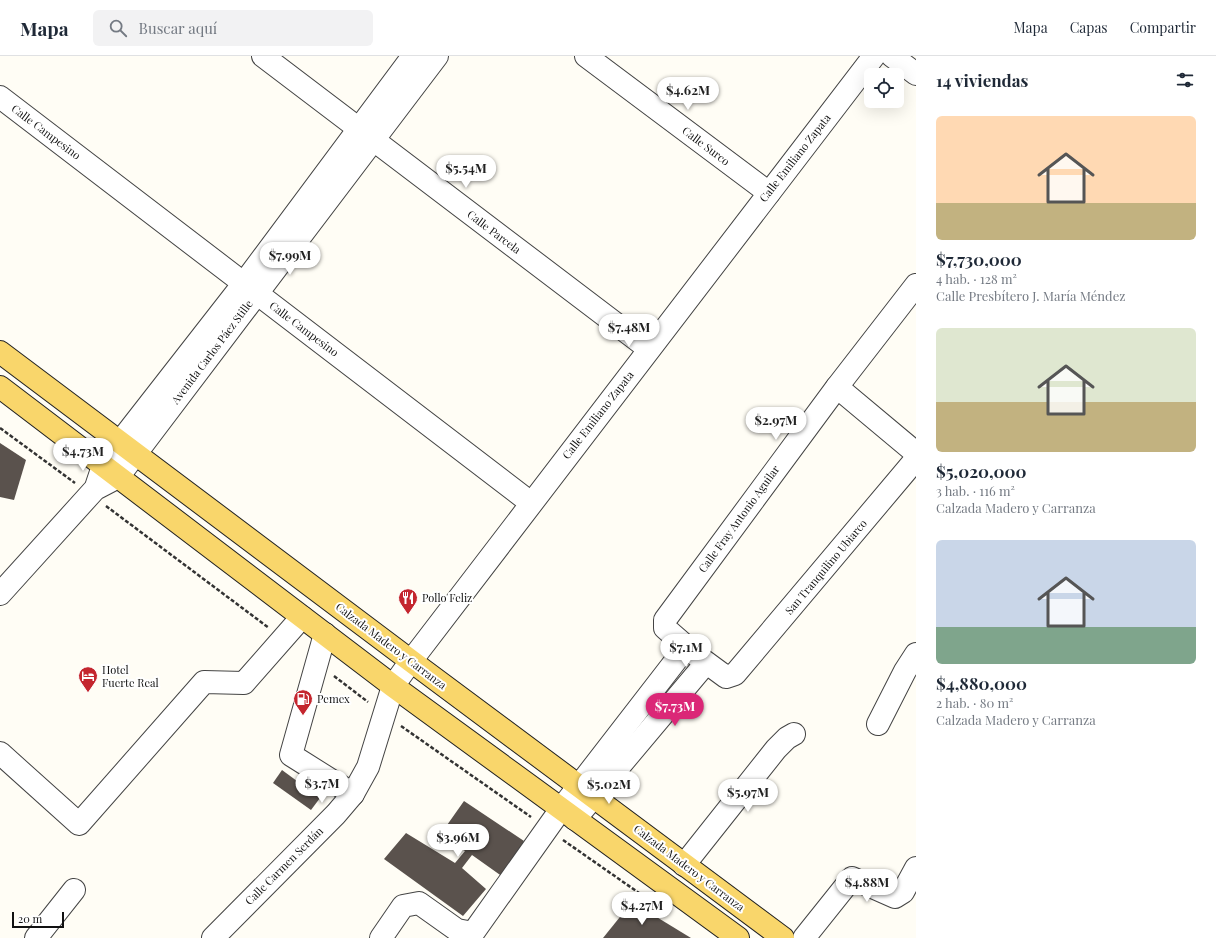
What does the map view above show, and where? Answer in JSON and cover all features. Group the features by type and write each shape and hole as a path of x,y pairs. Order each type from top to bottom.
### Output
{"main road":[{"name":"Calzada Madero y Carranza","path":"0,352 783,938"},
{"path":"0,387 393,686 738,938"},
{"path":"702,912 719,890"}],"street":[{"name":"Calle Parcela","path":"263,56 649,350"},
{"name":"Avenida Carlos Páez Stille","path":"366,135 413,56"},
{"name":"Avenida Carlos Páez Stille","path":"92,492 128,448 366,135 437,56"},
{"name":"Calle Surco","path":"586,56 769,193"},
{"name":"Calle Emiliano Zapata","path":"411,661 874,56"},
{"path":"892,56 916,74"},
{"name":"Calle Campesino","path":"0,97 531,503"},
{"name":"Calle Fray Antonio Aguilar","path":"686,646 665,628 665,620 837,387 916,285"},
{"path":"837,387 916,453"},
{"name":"San Tranquilino Ubiarco","path":"706,663 726,677 735,674 916,459"},
{"path":"0,594 92,492"},
{"path":"0,753 79,824 204,682 244,683 302,617"},
{"path":"325,634 292,755 353,794"},
{"path":"381,938 403,906 419,903 457,930 473,933 547,828 568,814 586,792 706,663 686,646 586,792"},
{"path":"878,724 916,654"},
{"name":"Calle Carmen Serdán","path":"216,937 336,814 353,794 368,767 393,686 411,661"},
{"path":"684,865 776,749 787,738 794,734"},
{"path":"804,938 852,878 895,897 903,892 916,868"},
{"path":"36,938 74,890"}],"path":[{"path":"0,428 92,492 283,638"},
{"path":"316,663 384,714 665,911"}],"building":[{"path":"0,443 26,460 14,500 0,497"},
{"path":"282,770 320,798 311,810 273,783"},
{"path":"464,801 524,841 503,877 472,855 462,868 486,889 463,916 384,859 406,833 455,863 465,851 440,835"},
{"path":"632,902 691,938 603,938"}],"place":[{"name":"Pollo Feliz","path":"408,615"},
{"name":"Hotel Fuerte Real","path":"88,693"},
{"name":"Pemex","path":"303,716"}]}
